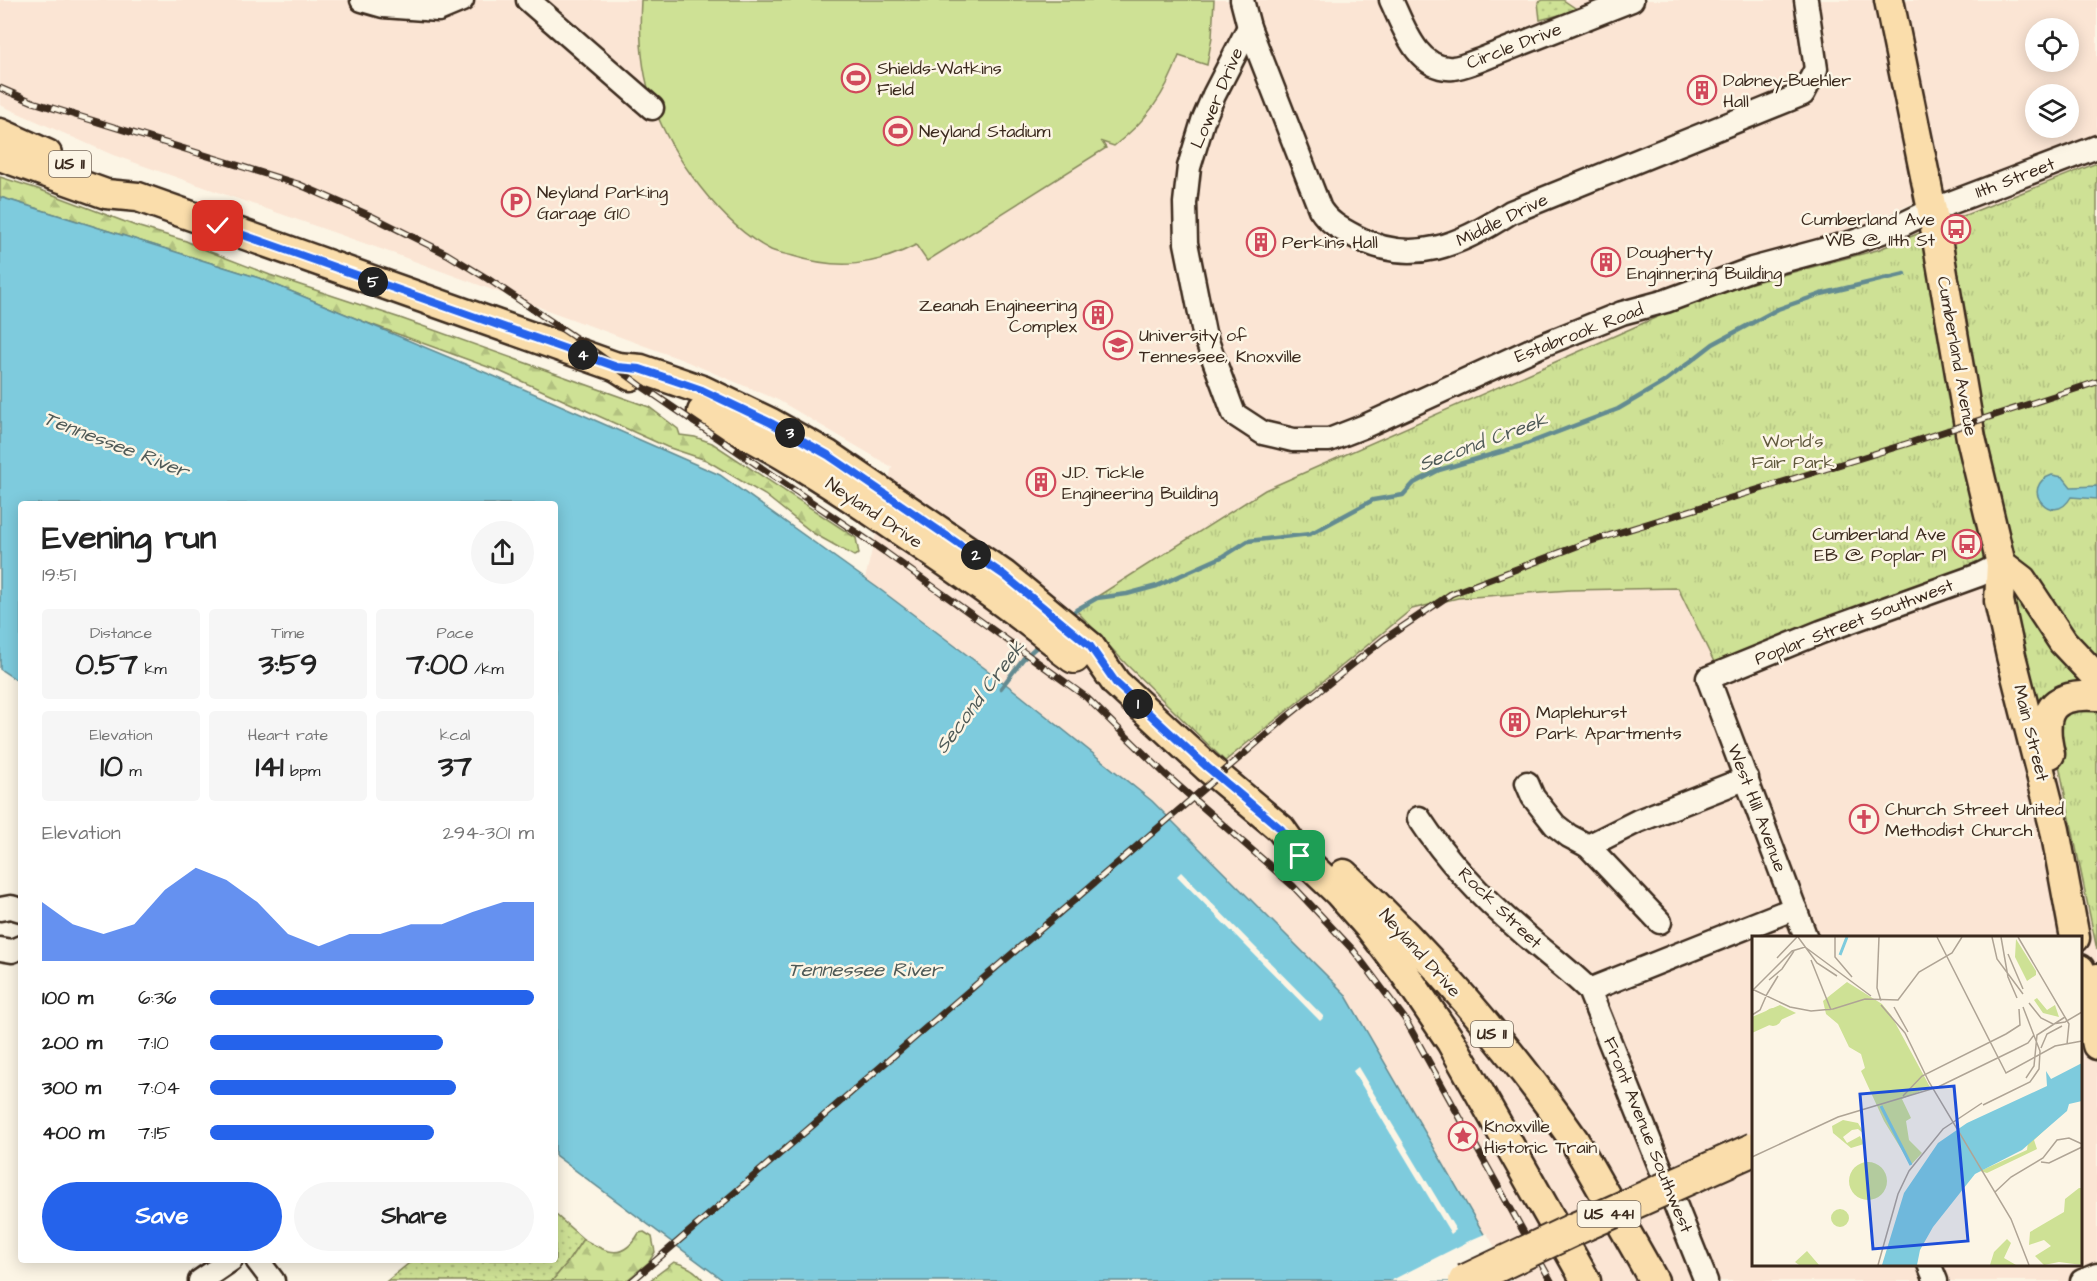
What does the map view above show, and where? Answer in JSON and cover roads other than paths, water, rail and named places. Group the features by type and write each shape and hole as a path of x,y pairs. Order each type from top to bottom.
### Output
{"highway":[{"name":"US 441","path":"1465,1281 1752,1150"}],"main road":[{"name":"Cumberland Avenue","path":"1889,0 1932,210 1971,438 2001,564"},
{"name":"Neyland Drive","path":"0,133 112,180 138,197 617,367 638,381 795,460 1030,609 1116,683 1207,767 1281,829 1308,842 1391,919 1492,1033 1574,1140 1654,1281"},
{"name":"Neyland Drive","path":"0,156 106,194 138,197"},
{"path":"2001,564 2022,580 2063,642 2097,678"},
{"name":"Main Street","path":"2001,564 1999,601 2055,831 2075,936"},
{"path":"2055,831 2058,800 2045,737 2045,720 2054,705 2064,699 2074,696 2097,696"},
{"name":"Neyland Drive","path":"1281,829 1300,856 1338,892 1370,928 1405,974 1481,1092 1586,1281"},
{"path":"2086,981 2092,1029"},
{"path":"1574,1140 1611,1181 1670,1281"}],"street":[{"path":"362,0 383,6 438,10 462,0"},
{"path":"528,0 652,108"},
{"name":"Middle Drive","path":"1242,0 1249,27 1320,209 1330,222 1366,242 1401,251 1428,251 1452,244 1484,229 1511,212 1803,94 1816,69 1806,0"},
{"name":"Circle Drive","path":"1391,0 1414,47 1425,58 1446,68 1455,68 1480,60 1632,0"},
{"name":"Lower Drive","path":"1234,414 1204,333 1186,243 1185,203 1189,167 1203,121 1249,27"},
{"name":"11th Street","path":"1932,210 2097,147"},
{"name":"Estabrook Road","path":"1234,414 1263,433 1293,440 1329,440 1365,426 1540,346 1622,313 1666,301 1752,269 1853,242 1899,226 1932,210"},
{"name":"Poplar Street Southwest","path":"1708,678 1821,632 1970,578 2001,564"},
{"name":"West Hill Avenue","path":"1708,678 1805,936"},
{"path":"1588,846 1638,821 1747,778"},
{"path":"1527,783 1533,797 1556,825 1569,836 1588,846 1660,922"},
{"name":"Rock Street","path":"1419,818 1438,847 1482,895 1520,931 1566,967 1589,990"},
{"path":"0,909 11,907 18,909"},
{"path":"1589,990 1795,908"},
{"name":"Front Avenue Southwest","path":"1589,990 1706,1281"},
{"path":"200,1281 227,1263"},
{"path":"259,1263 273,1281"},
{"path":"1930,1266 1936,1281"},
{"path":"2082,1281 2097,1275"}],"water":[{"name":"Tennessee River","path":"0,197 259,278 496,377 720,475 882,591 1015,691 1152,801 1345,994 1511,1281 724,1281 558,1157 558,501 18,501 18,681 0,669"},
{"path":"2052,475 2063,477 2071,487 2097,486 2097,499 2071,497 2064,506 2056,509 2048,507 2038,496 2038,488 2042,481"}],"waterway":[{"name":"Second Creek","path":"1069,617 1076,610 1097,598 1127,594 1157,586 1224,556 1248,541 1310,534 1373,500 1403,495 1414,483 1439,470 1521,446 1618,409 1664,382 1713,344 1778,309 1821,294 1905,274"},
{"name":"Second Creek","path":"1001,688 1023,659 1041,643"}],"railway":[{"path":"0,88 33,102 298,184 371,216 447,254 586,345 643,387 885,552 1086,697 1165,774 1293,886 1354,951 1405,1019 1551,1281"},
{"path":"632,1281 1288,716 1383,640 1451,594 1585,543 1906,444 2097,382"}],"place":[{"name":"Shields-Watkins Field","path":"856,78"},
{"name":"Dabney-Buehler Hall","path":"1702,90"},
{"name":"Neyland Stadium","path":"898,131"},
{"name":"Neyland Parking Garage G10","path":"516,202"},
{"name":"Cumberland Ave WB @ 11th St","path":"1956,229"},
{"name":"Perkins Hall","path":"1261,242"},
{"name":"Dougherty Enginnering Building","path":"1606,262"},
{"name":"Zeanah Engineering Complex","path":"1098,315"},
{"name":"University of Tennessee, Knoxville","path":"1118,345"},
{"name":"J.D. Tickle Engineering Building","path":"1041,482"},
{"name":"Cumberland Ave EB @ Poplar Pl","path":"1967,544"},
{"name":"Maplehurst Park Apartments","path":"1515,722"},
{"name":"Church Street United Methodist Church","path":"1864,819"},
{"name":"Knoxville Historic Train","path":"1463,1136"}],"park label":[{"name":"World's Fair Park","path":"1793,451"}]}
